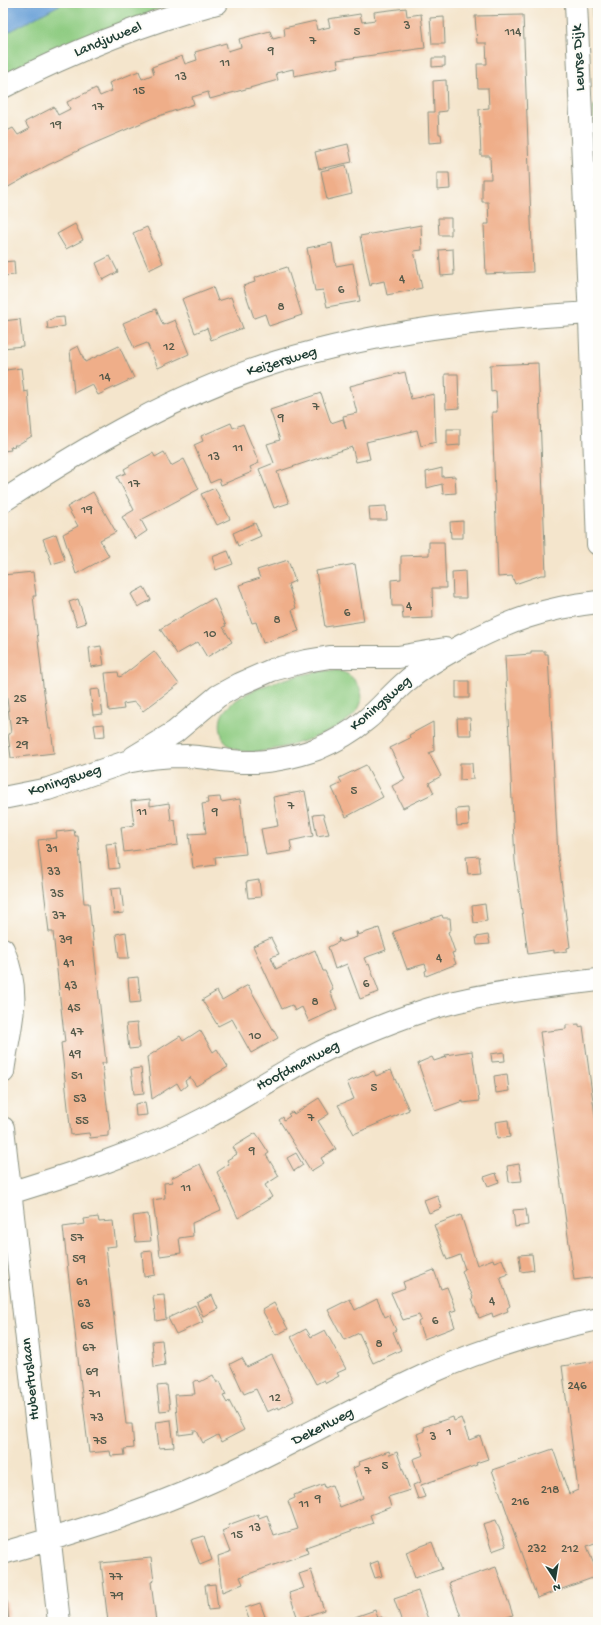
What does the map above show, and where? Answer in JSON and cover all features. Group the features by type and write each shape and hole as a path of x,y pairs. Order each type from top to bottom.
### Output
{"street":[{"name":"Landjuweel","path":"3,87 49,64 110,38 217,3"},
{"name":"Leurse Dijk","path":"576,3 590,313 598,544"},
{"name":"Keizersweg","path":"3,501 62,463 131,424 202,391 276,363 351,343 427,328 503,319 590,313"},
{"name":"Koningsweg","path":"126,762 162,757 186,756 257,762 315,750 336,740 357,727 416,673 466,644 503,625 531,614 598,602"},
{"name":"Koningsweg","path":"3,798 48,790 126,762 175,732 218,696 240,684 272,670 318,658 341,656 403,656 443,650 466,644"},
{"path":"3,949 12,982 14,1004 3,1072"},
{"name":"Hoofdmanweg","path":"7,1194 102,1163 166,1138 204,1119 310,1058 386,1024 466,999 513,990 598,980"},
{"name":"Hubertuslaan","path":"3,1112 7,1194 59,1622"},
{"name":"Dekenweg","path":"3,1553 133,1513 209,1482 284,1447 395,1390 470,1356 549,1331 598,1319"}],"green space":[{"path":"3,3 183,3 155,10 3,82"},
{"path":"592,3 598,3 598,52 594,52"},
{"path":"598,105 598,184 597,184 593,106"},
{"path":"333,670 341,671 350,676 358,685 362,697 359,707 351,717 340,725 314,738 272,750 250,752 239,751 224,741 220,728 220,721 225,710 237,700 262,687 292,677"}],"water":[{"path":"3,3 63,3 3,35"}],"building":[{"path":"406,8 407,16 421,14 425,48 337,60 339,67 294,76 293,69 276,73 278,80 210,99 208,92 192,97 194,104 153,118 88,146 48,165 3,190 3,133 13,128 18,135 29,129 25,122 54,107 58,115 70,109 67,102 96,88 100,96 112,91 109,83 139,71 142,79 154,74 152,67 182,56 185,64 197,60 195,52 226,43 228,51 241,47 239,39 270,31 273,39 285,36 284,28 315,21 317,30 330,27 328,19 360,14 362,22 375,20 374,12"},
{"path":"523,15 533,272 486,274 484,224 489,224 488,202 482,202 482,179 491,179 490,156 481,156 479,109 489,108 488,88 478,88 477,64 487,64 486,43 477,43 475,16"},
{"path":"444,17 445,44 432,44 430,18"},
{"path":"432,58 445,58 445,66 432,67"},
{"path":"446,80 447,111 438,112 439,134 441,134 442,142 429,143 428,112 434,112 433,81"},
{"path":"348,144 352,162 319,169 315,152"},
{"path":"346,165 352,194 327,200 321,171"},
{"path":"437,173 449,173 450,189 437,190"},
{"path":"438,218 451,218 451,235 439,235"},
{"path":"75,224 83,240 66,249 57,234"},
{"path":"421,225 422,250 414,251 422,288 387,295 384,281 371,284 372,285 370,286 360,236"},
{"path":"147,227 163,263 149,270 133,233"},
{"path":"332,243 336,266 353,263 360,301 327,307 323,290 315,291 307,248"},
{"path":"453,249 454,275 441,276 439,250"},
{"path":"110,256 118,272 103,280 96,263"},
{"path":"14,261 15,275 3,276 3,262"},
{"path":"287,267 302,315 269,326 265,314 254,318 243,286 255,282 254,278"},
{"path":"213,287 218,301 231,297 243,328 211,340 207,328 195,333 182,299"},
{"path":"156,309 163,325 175,320 189,354 158,368 147,343 134,348 123,323"},
{"path":"64,317 65,326 48,329 47,322 53,318"},
{"path":"20,319 23,346 3,348 3,321"},
{"path":"78,346 85,362 119,346 134,378 98,395 92,384 74,393 70,350"},
{"path":"3,353 6,370 21,368 24,392 28,391 32,436 17,445 14,445 15,446 10,447 11,450 3,451 3,421 5,420 3,404"},
{"path":"538,363 546,575 541,575 515,584 512,576 498,577 492,412 497,412 496,391 491,392 490,365"},
{"path":"405,372 411,399 434,394 436,442 421,446 417,430 366,442 370,459 356,462 352,447 277,472 289,503 274,508 259,469 274,463 267,444 280,440 270,410 321,393 331,423 343,419 346,429 343,416 357,413 350,386"},
{"path":"445,374 458,374 459,408 446,409"},
{"path":"231,423 233,428 243,424 259,463 250,467 252,472 221,485 219,479 210,483 194,445 203,441 201,436"},
{"path":"447,429 460,429 460,445 447,446"},
{"path":"164,452 171,466 184,459 199,489 141,520 147,531 135,539 122,517 134,510 117,477 126,473 124,469 153,453 155,457"},
{"path":"442,468 442,477 455,476 456,493 443,494 442,484 427,488 426,472"},
{"path":"215,488 230,519 217,525 201,494"},
{"path":"93,492 116,532 100,540 109,556 76,574 63,534 78,526 67,507"},
{"path":"386,506 387,520 370,520 369,507"},
{"path":"463,521 463,538 451,538 450,522"},
{"path":"255,523 261,536 238,546 233,533"},
{"path":"56,534 65,560 52,564 43,539"},
{"path":"429,542 444,542 446,588 432,588 433,618 403,619 402,606 392,606 391,580 401,579 401,556 429,555"},
{"path":"228,551 233,564 216,570 212,557"},
{"path":"288,560 295,581 288,584 296,608 292,610 299,631 263,643 256,622 252,623 239,585 260,578 257,570"},
{"path":"355,564 364,621 325,627 316,571"},
{"path":"465,571 466,598 453,598 452,572"},
{"path":"33,572 36,596 33,596 43,685 54,753 11,758 8,734 11,733 3,664 3,575"},
{"path":"144,587 151,600 138,607 131,594"},
{"path":"214,598 226,626 223,627 232,642 207,657 198,642 177,654 160,629"},
{"path":"78,599 86,623 77,626 69,602"},
{"path":"101,646 104,665 91,667 89,648"},
{"path":"154,651 179,684 143,711 135,702 123,704 124,709 109,711 105,673 118,672 119,677 122,676"},
{"path":"531,651 545,651 545,654 548,654 558,857 570,947 567,948 567,951 554,953 554,950 528,954 515,861 505,656 531,654"},
{"path":"456,681 469,681 469,698 456,698"},
{"path":"99,689 103,714 93,715 90,690"},
{"path":"457,718 470,718 471,735 458,735"},
{"path":"433,722 434,751 429,753 441,776 429,783 434,793 403,808 392,786 405,779 390,748 410,738 409,735"},
{"path":"104,724 105,736 96,737 94,725"},
{"path":"460,763 472,763 473,779 460,780"},
{"path":"366,765 383,797 346,817 332,788 342,783 339,778"},
{"path":"305,791 313,836 290,841 292,851 266,855 261,829 278,826 273,797"},
{"path":"220,797 221,802 240,799 246,854 215,857 216,865 193,868 189,834 206,833 202,804 208,803 207,798"},
{"path":"150,799 150,806 169,803 171,821 175,820 178,845 124,852 121,827 134,825 131,801"},
{"path":"468,808 469,825 457,826 456,809"},
{"path":"323,814 329,834 317,836 313,815"},
{"path":"74,830 75,836 78,836 84,903 89,903 106,1063 102,1063 110,1130 108,1131 108,1136 90,1138 89,1133 71,1135 61,1043 65,1042 53,932 49,932 38,840 57,838 56,832"},
{"path":"116,843 119,868 109,869 106,844"},
{"path":"479,856 481,873 468,874 466,857"},
{"path":"259,880 261,897 248,898 246,882"},
{"path":"121,888 124,913 114,914 111,889"},
{"path":"485,904 487,921 474,923 472,906"},
{"path":"442,915 443,918 450,918 451,930 448,932 455,952 452,953 456,964 426,976 425,971 427,970 425,964 407,969 393,932"},
{"path":"379,928 386,950 364,958 367,965 369,964 379,992 360,999 347,964 335,969 328,947 339,942 339,938 341,942 357,937 356,932 358,935"},
{"path":"126,932 129,958 119,958 116,934"},
{"path":"488,935 490,944 477,945 476,937"},
{"path":"271,938 279,954 271,957 276,969 315,950 323,971 325,971 333,989 330,991 337,1009 309,1022 302,1007 295,1011 292,1005 282,1009 253,946"},
{"path":"138,977 141,1002 130,1003 128,978"},
{"path":"248,985 278,1038 251,1053 232,1019 218,1026 202,1000 217,991 222,1000"},
{"path":"137,1023 139,1048 129,1049 126,1024"},
{"path":"579,1024 579,1027 583,1026 598,1138 598,1277 574,1280 540,1032 566,1029 566,1025"},
{"path":"200,1030 213,1052 217,1049 228,1067 196,1086 190,1077 185,1081 187,1085 181,1090 177,1083 152,1099 147,1057 180,1036 183,1041"},
{"path":"472,1051 479,1101 463,1103 463,1101 435,1111 418,1063 432,1057 434,1061 446,1057 445,1055"},
{"path":"504,1052 505,1061 492,1062 491,1054"},
{"path":"141,1068 144,1093 134,1094 131,1069"},
{"path":"391,1070 409,1110 354,1134 338,1105 354,1099 347,1082 374,1071 376,1076"},
{"path":"507,1074 509,1091 496,1093 494,1076"},
{"path":"319,1098 329,1114 318,1121 336,1149 321,1158 324,1163 311,1171 279,1120 283,1117 284,1120 290,1116 288,1114 292,1112 294,1114"},
{"path":"145,1102 147,1115 136,1116 135,1104"},
{"path":"508,1120 510,1137 497,1139 495,1122"},
{"path":"256,1133 269,1153 266,1155 279,1176 265,1185 272,1197 238,1218 217,1172 229,1164 227,1160 237,1154 233,1147"},
{"path":"296,1153 303,1165 294,1171 287,1158"},
{"path":"200,1164 221,1210 192,1223 193,1236 179,1238 181,1253 160,1256 153,1200 165,1198 164,1183 173,1182 171,1178"},
{"path":"519,1164 522,1181 509,1182 507,1166"},
{"path":"496,1173 499,1182 488,1186 484,1177"},
{"path":"437,1195 442,1208 429,1213 424,1200"},
{"path":"526,1209 528,1225 515,1227 513,1210"},
{"path":"148,1214 151,1241 136,1242 133,1216"},
{"path":"461,1215 477,1265 493,1259 494,1262 502,1259 508,1274 500,1277 510,1306 507,1308 508,1311 493,1317 492,1313 479,1318 472,1298 473,1297 462,1271 465,1269 460,1255 447,1260 434,1225"},
{"path":"98,1217 99,1222 113,1221 116,1246 106,1247 126,1424 132,1424 134,1448 124,1449 125,1455 111,1456 110,1451 89,1453 63,1227 85,1224 84,1219"},
{"path":"152,1251 155,1275 144,1277 142,1252"},
{"path":"532,1254 534,1270 521,1272 519,1255"},
{"path":"434,1270 441,1289 447,1287 456,1310 450,1312 455,1327 424,1339 418,1322 421,1320 419,1315 403,1320 391,1293 405,1288 403,1282"},
{"path":"164,1295 166,1319 156,1321 153,1296"},
{"path":"212,1295 218,1309 203,1316 197,1303"},
{"path":"350,1299 355,1310 377,1299 385,1317 389,1315 396,1330 393,1332 401,1350 373,1363 359,1333 344,1340 328,1310"},
{"path":"274,1303 288,1329 276,1335 262,1310"},
{"path":"195,1305 203,1322 176,1334 168,1318"},
{"path":"306,1329 311,1337 325,1330 346,1369 337,1373 339,1376 326,1383 324,1380 316,1384 291,1337"},
{"path":"162,1340 165,1365 154,1367 152,1341"},
{"path":"272,1355 294,1401 279,1409 278,1407 267,1412 256,1389 244,1394 230,1364 242,1358 247,1367"},
{"path":"598,1361 598,1545 597,1542 587,1546 598,1576 537,1598 492,1470 553,1449 569,1494 578,1490 562,1366"},
{"path":"213,1375 217,1383 220,1381 226,1395 223,1396 227,1403 229,1401 244,1430 221,1442 218,1435 203,1443 197,1431 193,1431 194,1433 179,1435 175,1395 195,1394 193,1382 198,1380 200,1382"},
{"path":"167,1385 170,1410 160,1411 157,1386"},
{"path":"453,1417 454,1421 461,1418 469,1440 480,1436 488,1459 476,1463 477,1465 421,1485 425,1497 418,1499 413,1485 421,1482 413,1459 424,1455 417,1434 424,1431 423,1427"},
{"path":"171,1420 174,1447 159,1448 156,1422"},
{"path":"389,1451 390,1455 397,1452 410,1490 388,1497 391,1507 370,1515 373,1523 306,1547 308,1553 240,1577 243,1584 222,1592 218,1556 230,1552 222,1531 229,1528 228,1525 258,1514 259,1518 267,1515 274,1536 298,1529 288,1501 295,1498 294,1495 324,1484 325,1488 332,1485 340,1507 363,1498 353,1468 360,1465 359,1462"},
{"path":"496,1520 506,1546 492,1551 483,1524"},
{"path":"204,1536 212,1560 200,1565 191,1540"},
{"path":"432,1542 442,1569 415,1578 406,1552"},
{"path":"151,1558 154,1581 151,1582 156,1622 108,1622 101,1563"},
{"path":"378,1561 382,1576 375,1578 370,1564"},
{"path":"496,1567 513,1615 494,1622 463,1622 449,1583"},
{"path":"311,1570 324,1610 298,1619 289,1593 304,1588 299,1574"},
{"path":"215,1584 218,1609 208,1610 205,1585"},
{"path":"418,1591 429,1622 402,1622 394,1599"},
{"path":"7,1601 9,1622 3,1622 3,1602"},
{"path":"260,1603 267,1622 250,1622 245,1608"},
{"path":"375,1610 378,1618 382,1617 384,1622 357,1622 355,1617"}]}
